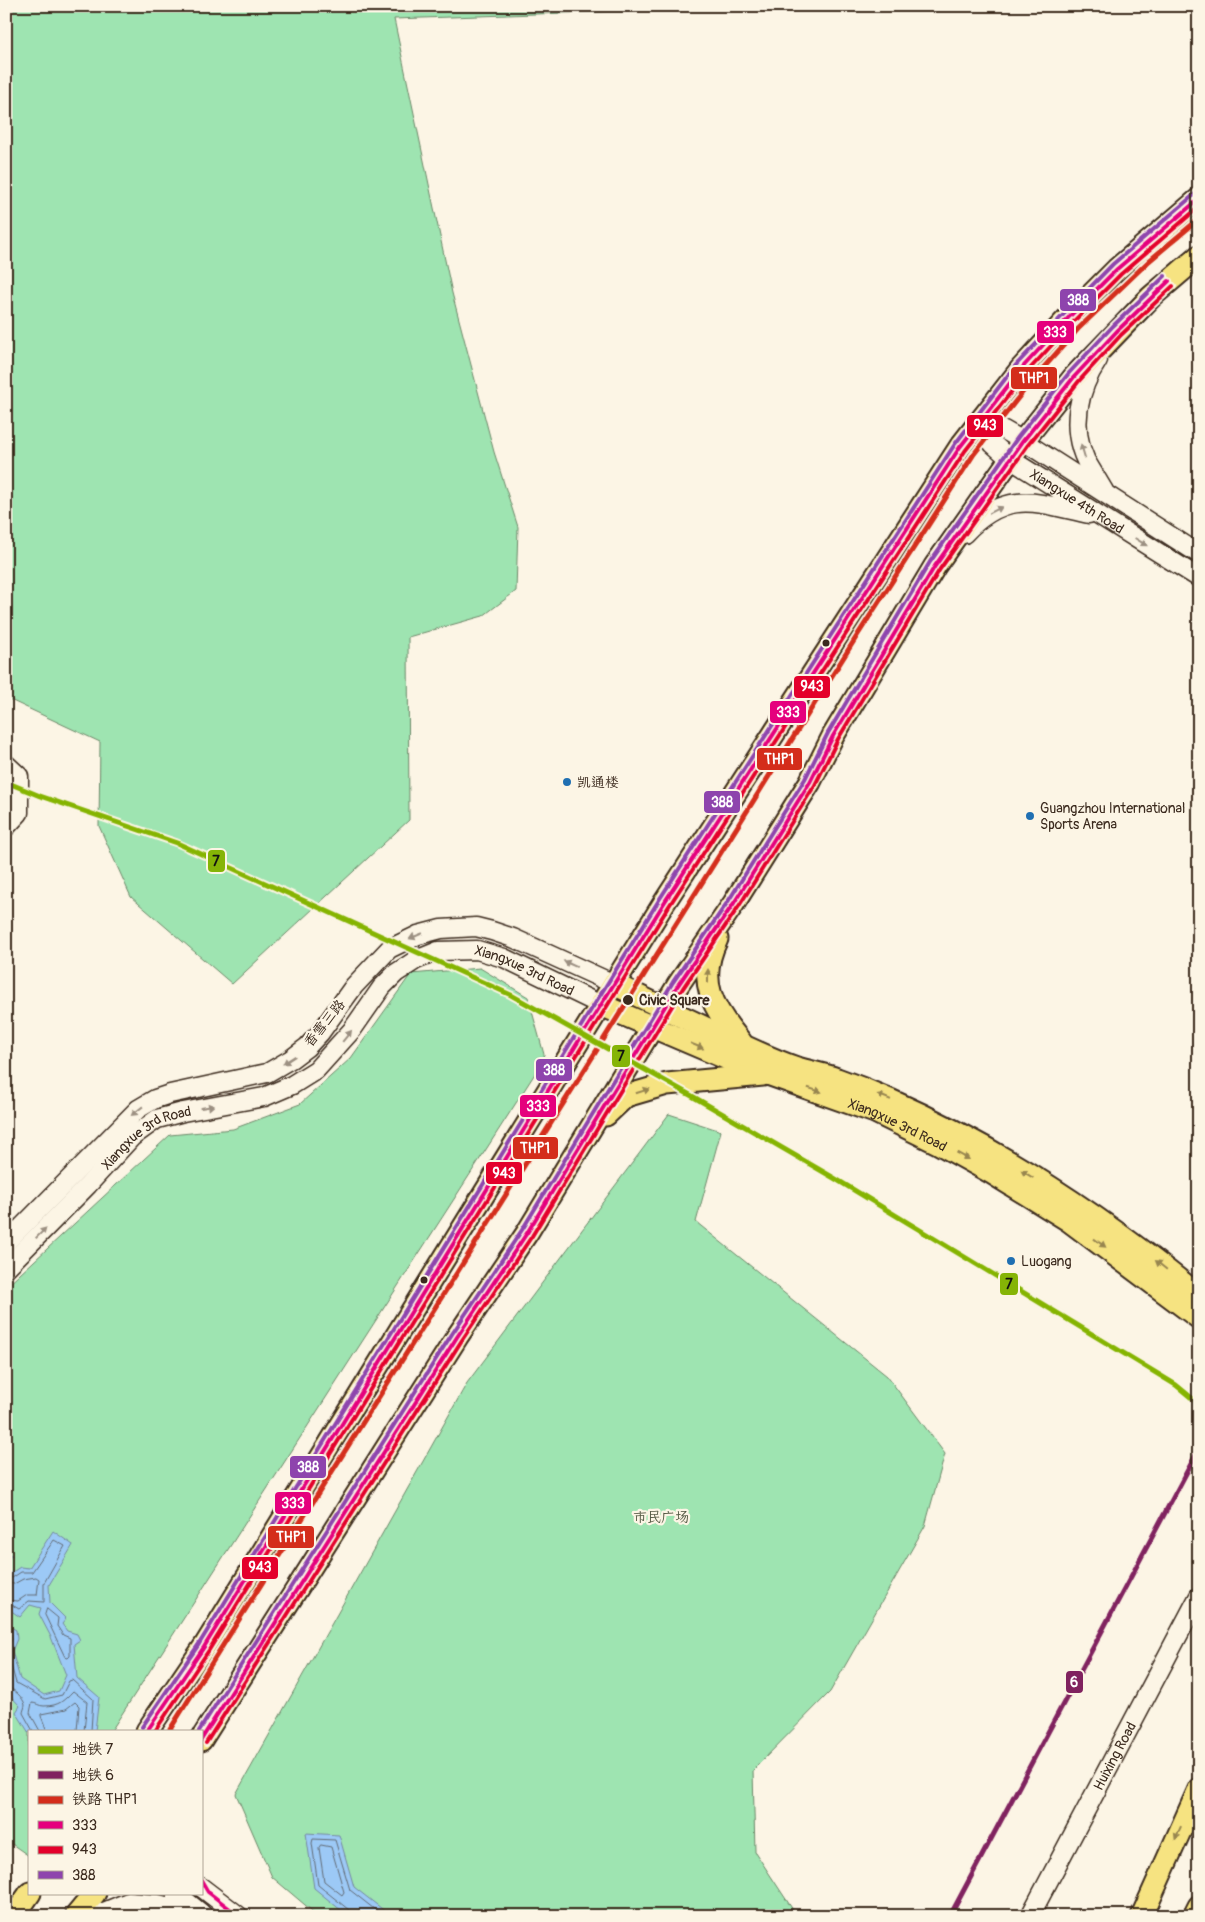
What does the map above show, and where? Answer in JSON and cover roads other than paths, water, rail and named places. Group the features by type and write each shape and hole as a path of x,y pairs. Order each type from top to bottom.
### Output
{"main road":[{"path":"148,1730 204,1647 669,895 941,476 979,422 1021,369 1080,305 1158,233 1199,199"},
{"path":"202,1738 457,1337 527,1233 696,956 734,903 810,782 838,729 935,566 1010,458 1074,378 1117,331 1199,256"},
{"path":"734,903 712,948 707,980 715,1008 724,1022 746,1047"},
{"name":"Xiangxue 3rd Road","path":"614,984 658,1018 768,1075 840,1098 875,1112 938,1143 992,1173 1068,1220 1199,1318"},
{"name":"Xiangxue 3rd Road","path":"601,1005 658,1018 746,1047 796,1068 836,1079 890,1100 956,1133 1022,1170 1154,1260 1199,1296"},
{"path":"581,1145 608,1112 626,1096 682,1082 768,1075"},
{"path":"1142,1916 1199,1789"},
{"path":"14,1916 29,1894"},
{"path":"76,1916 94,1894"},
{"path":"1194,1916 1199,1906"}],"street":[{"path":"1106,494 1086,459 1081,444 1077,418 1079,399 1088,376 1117,331"},
{"name":"Xiangxue 4th Road","path":"979,422 1004,430 1023,441 1199,554"},
{"name":"Xiangxue 4th Road","path":"979,422 994,444 1010,458 1199,578"},
{"path":"935,566 971,526 986,514 1012,503 1044,503 1099,516"},
{"path":"6,764 19,776 19,813 6,826"},
{"name":"香雪三路","path":"6,1243 138,1109 155,1099 170,1094 267,1073 291,1059 307,1047 320,1033 368,969 390,949 418,935 460,926 484,928 513,938 614,984"},
{"name":"Xiangxue 3rd Road","path":"6,1268 88,1185 132,1137 157,1119 183,1112 264,1097 292,1085 316,1070 352,1030 382,987 396,973 416,960 438,951 477,950 504,958 601,1005"},
{"name":"Huixing Road","path":"1030,1916 1199,1596"},
{"path":"203,1886 239,1916"},
{"path":"177,1894 205,1916"},
{"path":"94,1916 128,1902 144,1902 205,1916"}],"water":[{"path":"53,1531 73,1545 49,1585 50,1603 66,1619 62,1624 67,1631 77,1634 80,1640 74,1644 77,1678 99,1697 95,1730 28,1731 16,1712 20,1706 6,1691 6,1624 16,1630 17,1639 12,1651 20,1679 44,1695 59,1691 66,1675 51,1637 39,1614 41,1608 30,1605 20,1617 10,1610 6,1614 6,1553 12,1555 7,1561 7,1570 11,1573 20,1567 29,1568"},
{"path":"306,1833 339,1835 354,1887 391,1916 348,1916 314,1888"}],"metro line":[{"name":"7","path":"6,782 40,796 177,843 511,995 834,1178 1176,1385 1199,1404"},
{"name":"6","path":"950,1916 1199,1449"}],"rail line":[{"name":"THP1","path":"170,1730 857,636 974,454 1029,384 1078,329 1149,261 1199,219"}],"place":[{"name":"凯通楼","path":"567,782"},
{"name":"Guangzhou International Sports Arena","path":"1030,816"},
{"name":"Civic Square","path":"628,1000"},
{"name":"Luogang","path":"1011,1261"}],"park label":[{"name":"市民广场","path":"661,1517"}]}
